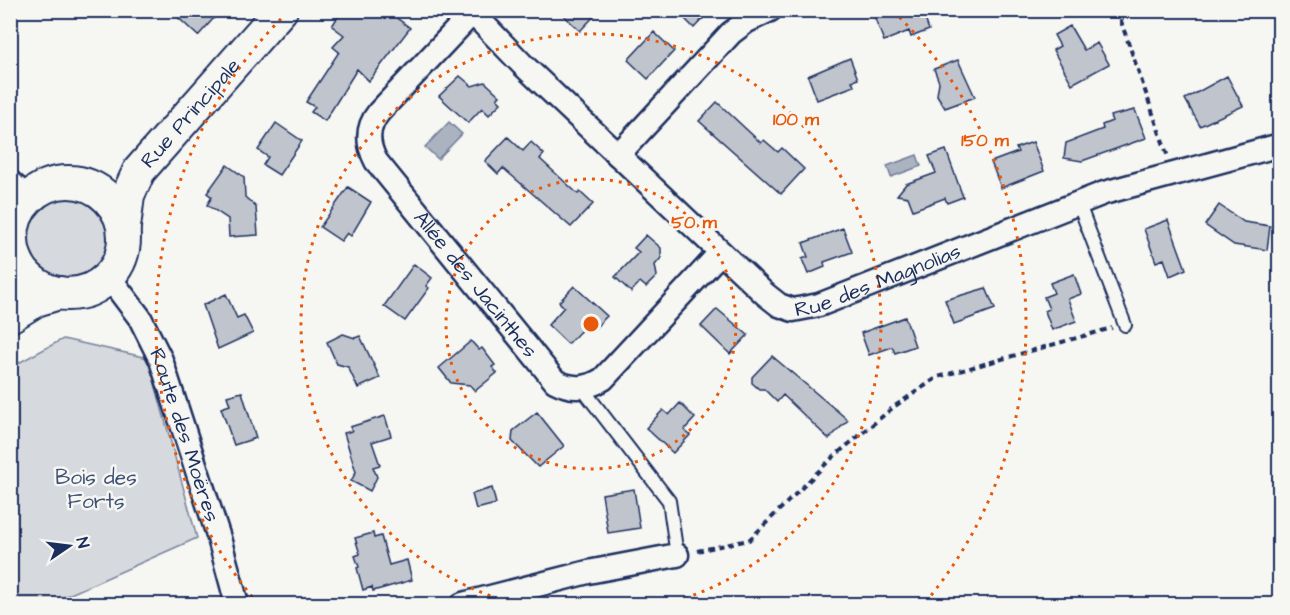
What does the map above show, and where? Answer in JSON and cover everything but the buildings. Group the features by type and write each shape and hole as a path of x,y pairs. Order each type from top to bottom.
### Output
{"street":[{"name":"Rue Principale","path":"80,183 108,172 129,159 260,10"},
{"name":"Rue Principale","path":"124,227 128,195 139,171 281,10"},
{"path":"618,155 732,33 747,21 770,10"},
{"name":"Rue des Magnolias","path":"473,11 720,253 779,305 801,310 895,276 1078,202 1173,172 1280,145"},
{"name":"Allée des Jacinthes","path":"473,11 374,118 369,131 370,146 376,161 551,377 562,385 582,388"},
{"path":"10,316 36,300 59,293 83,292 109,277 121,256 124,227 117,210 106,196 80,183 62,182 19,190 14,222 12,263 42,288 59,293"},
{"path":"582,388 603,379 720,253"},
{"name":"Route des Moëres","path":"109,277 140,318 161,360 219,538 237,604"},
{"path":"463,604 588,572 677,555"}],"lane":[{"path":"1078,202 1125,325"},
{"path":"582,388 669,501 677,555"}],"path":[{"path":"1117,10 1173,172"},
{"path":"677,555 749,540 832,458 895,406 938,377 1125,325"}],"green space":[{"path":"69,194 85,198 99,207 108,221 112,237 108,253 99,267 85,276 69,280 53,276 39,267 30,253 26,237 30,221 39,207 53,198"},
{"name":"Bois des Forts","path":"63,339 148,358 197,538 48,604 11,604 11,367"}],"shaded area":[{"path":"449,122 462,134 438,159 425,147"},
{"path":"917,155 921,166 891,177 887,166"}]}
